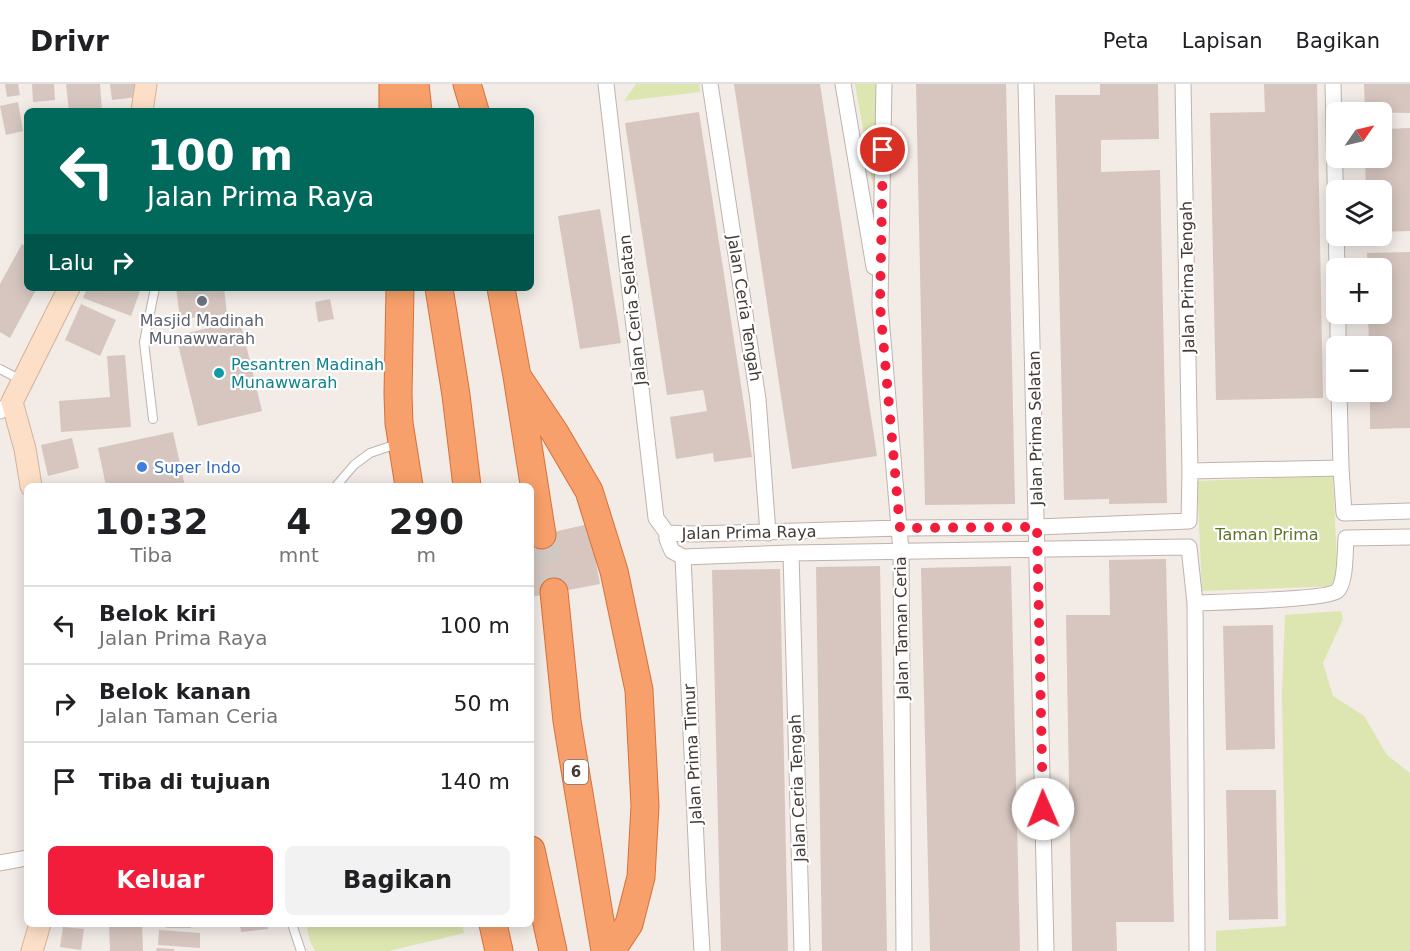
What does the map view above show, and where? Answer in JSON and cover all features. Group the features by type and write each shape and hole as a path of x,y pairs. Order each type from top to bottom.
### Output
{"highway":[{"path":"393,84 393,108"},
{"path":"415,84 418,108"},
{"path":"467,84 474,108"},
{"path":"400,291 399,423 409,483"},
{"path":"439,291 467,483"},
{"path":"502,291 534,483"},
{"path":"517,376 555,433 589,491 614,570 639,690 645,806 641,877 628,924 611,951"},
{"path":"534,484 542,535"},
{"name":"6","path":"554,592 567,721 605,951"},
{"path":"534,864 553,951"},
{"path":"494,927 499,951"}],"main road":[{"path":"142,108 146,84"},
{"path":"31,483 25,449 6,406 22,381 67,291"},
{"path":"32,951 39,927"}],"street":[{"name":"Jalan Ceria Selatan","path":"606,84 656,518 667,533"},
{"name":"Jalan Ceria Tengah","path":"710,84 758,399 768,533"},
{"name":"Jalan Taman Ceria","path":"843,84 880,305 900,528 904,951"},
{"name":"Jalan Taman Ceria","path":"880,305 884,84"},
{"name":"Jalan Prima Selatan","path":"1026,84 1046,951"},
{"name":"Jalan Prima Tengah","path":"1183,84 1190,471"},
{"path":"1333,84 1337,258"},
{"path":"1195,603 1298,598 1332,594 1338,591 1342,583 1346,538 1339,402"},
{"path":"1197,951 1195,603 1189,547 1190,471 1341,468"},
{"path":"1344,513 1410,511"},
{"name":"Jalan Prima Raya","path":"1189,521 1037,527 667,533 672,550 683,557 791,553 1189,547"},
{"path":"1346,538 1410,537"},
{"name":"Jalan Ceria Tengah","path":"791,553 802,951"},
{"name":"Jalan Prima Timur","path":"683,557 702,951"},
{"path":"0,863 24,859"}],"lane":[{"path":"153,419 144,342 154,291"},
{"path":"0,369 22,381"},
{"path":"339,483 354,465 370,453 402,442"},
{"path":"293,927 301,951"}],"green space":[{"path":"636,84 699,84 700,92 624,101"},
{"path":"855,84 880,84 880,224"},
{"name":"Taman Prima","path":"1333,476 1338,586 1202,591 1197,481"},
{"path":"1341,611 1343,619 1323,663 1333,696 1364,716 1387,755 1410,773 1410,951 1216,951 1216,931 1286,926 1282,694 1285,615"},
{"path":"307,927 463,927 464,933 389,951 315,951"}],"building":[{"path":"5,84 18,84 20,95 7,97"},
{"path":"32,84 54,84 55,100 33,102"},
{"path":"66,84 100,84 102,108 69,108"},
{"path":"110,84 136,84 137,97 112,100"},
{"path":"734,84 820,84 877,456 792,469"},
{"path":"916,84 1006,84 1015,504 925,505"},
{"path":"1100,84 1158,84 1159,139 1101,140 1101,172 1160,170 1167,503 1109,504 1109,499 1064,500 1055,95 1100,95"},
{"path":"1264,84 1317,84 1323,398 1216,400 1210,113 1265,112"},
{"path":"1364,84 1410,84 1410,113 1392,113 1392,102 1365,102"},
{"path":"18,102 23,131 6,135 0,106"},
{"path":"699,112 752,457 714,462 713,453 676,459 670,417 707,411 703,390 667,395 625,123"},
{"path":"1410,128 1410,231 1392,232 1392,180 1366,180 1365,168 1392,168 1392,129"},
{"path":"600,209 621,343 580,349 558,216"},
{"path":"22,244 24,245 24,291 35,291 10,338 0,332 0,284"},
{"path":"1410,252 1410,428 1370,429 1370,402 1392,402 1392,336 1369,336 1368,324 1392,324 1392,258 1367,258 1367,253"},
{"path":"86,291 140,291 131,316 83,298"},
{"name":"Masjid Madinah Munawwarah","path":"176,291 224,291 227,314 180,319"},
{"path":"330,299 334,319 318,322 315,302"},
{"path":"81,304 116,320 100,356 65,340"},
{"name":"Pesantren Madinah Munawwarah","path":"240,320 262,411 198,426 176,336"},
{"path":"125,355 131,427 61,432 59,401 110,397 107,356"},
{"name":"Super Indo","path":"173,432 184,483 105,483 98,448"},
{"path":"72,438 79,468 48,476 41,445"},
{"path":"589,524 600,584 534,596 534,536"},
{"path":"1166,559 1174,922 1116,922 1117,951 1072,951 1066,615 1110,615 1109,560"},
{"path":"880,566 887,951 822,951 816,567"},
{"path":"1011,566 1020,951 930,951 921,568"},
{"path":"780,569 788,951 721,951 712,570"},
{"path":"1273,625 1275,749 1226,750 1223,626"},
{"path":"1226,790 1276,790 1278,919 1229,920"},
{"path":"63,927 84,929 81,950 60,947"},
{"path":"109,927 142,927 143,951 110,951"},
{"path":"166,927 191,927 191,928"},
{"path":"240,927 268,927 268,929 241,932"},
{"path":"159,930 200,933 200,948 158,945"},
{"path":"157,948 174,949 174,951 156,951"}],"tunnel":[{"path":"542,535 554,592"}],"place":[{"name":"Masjid Madinah Munawwarah","path":"202,301"},
{"name":"Pesantren Madinah Munawwarah","path":"219,373"},
{"name":"Super Indo","path":"142,467"}],"route":[{"path":"883,150 880,305 900,528 1037,527 1043,809"}]}
